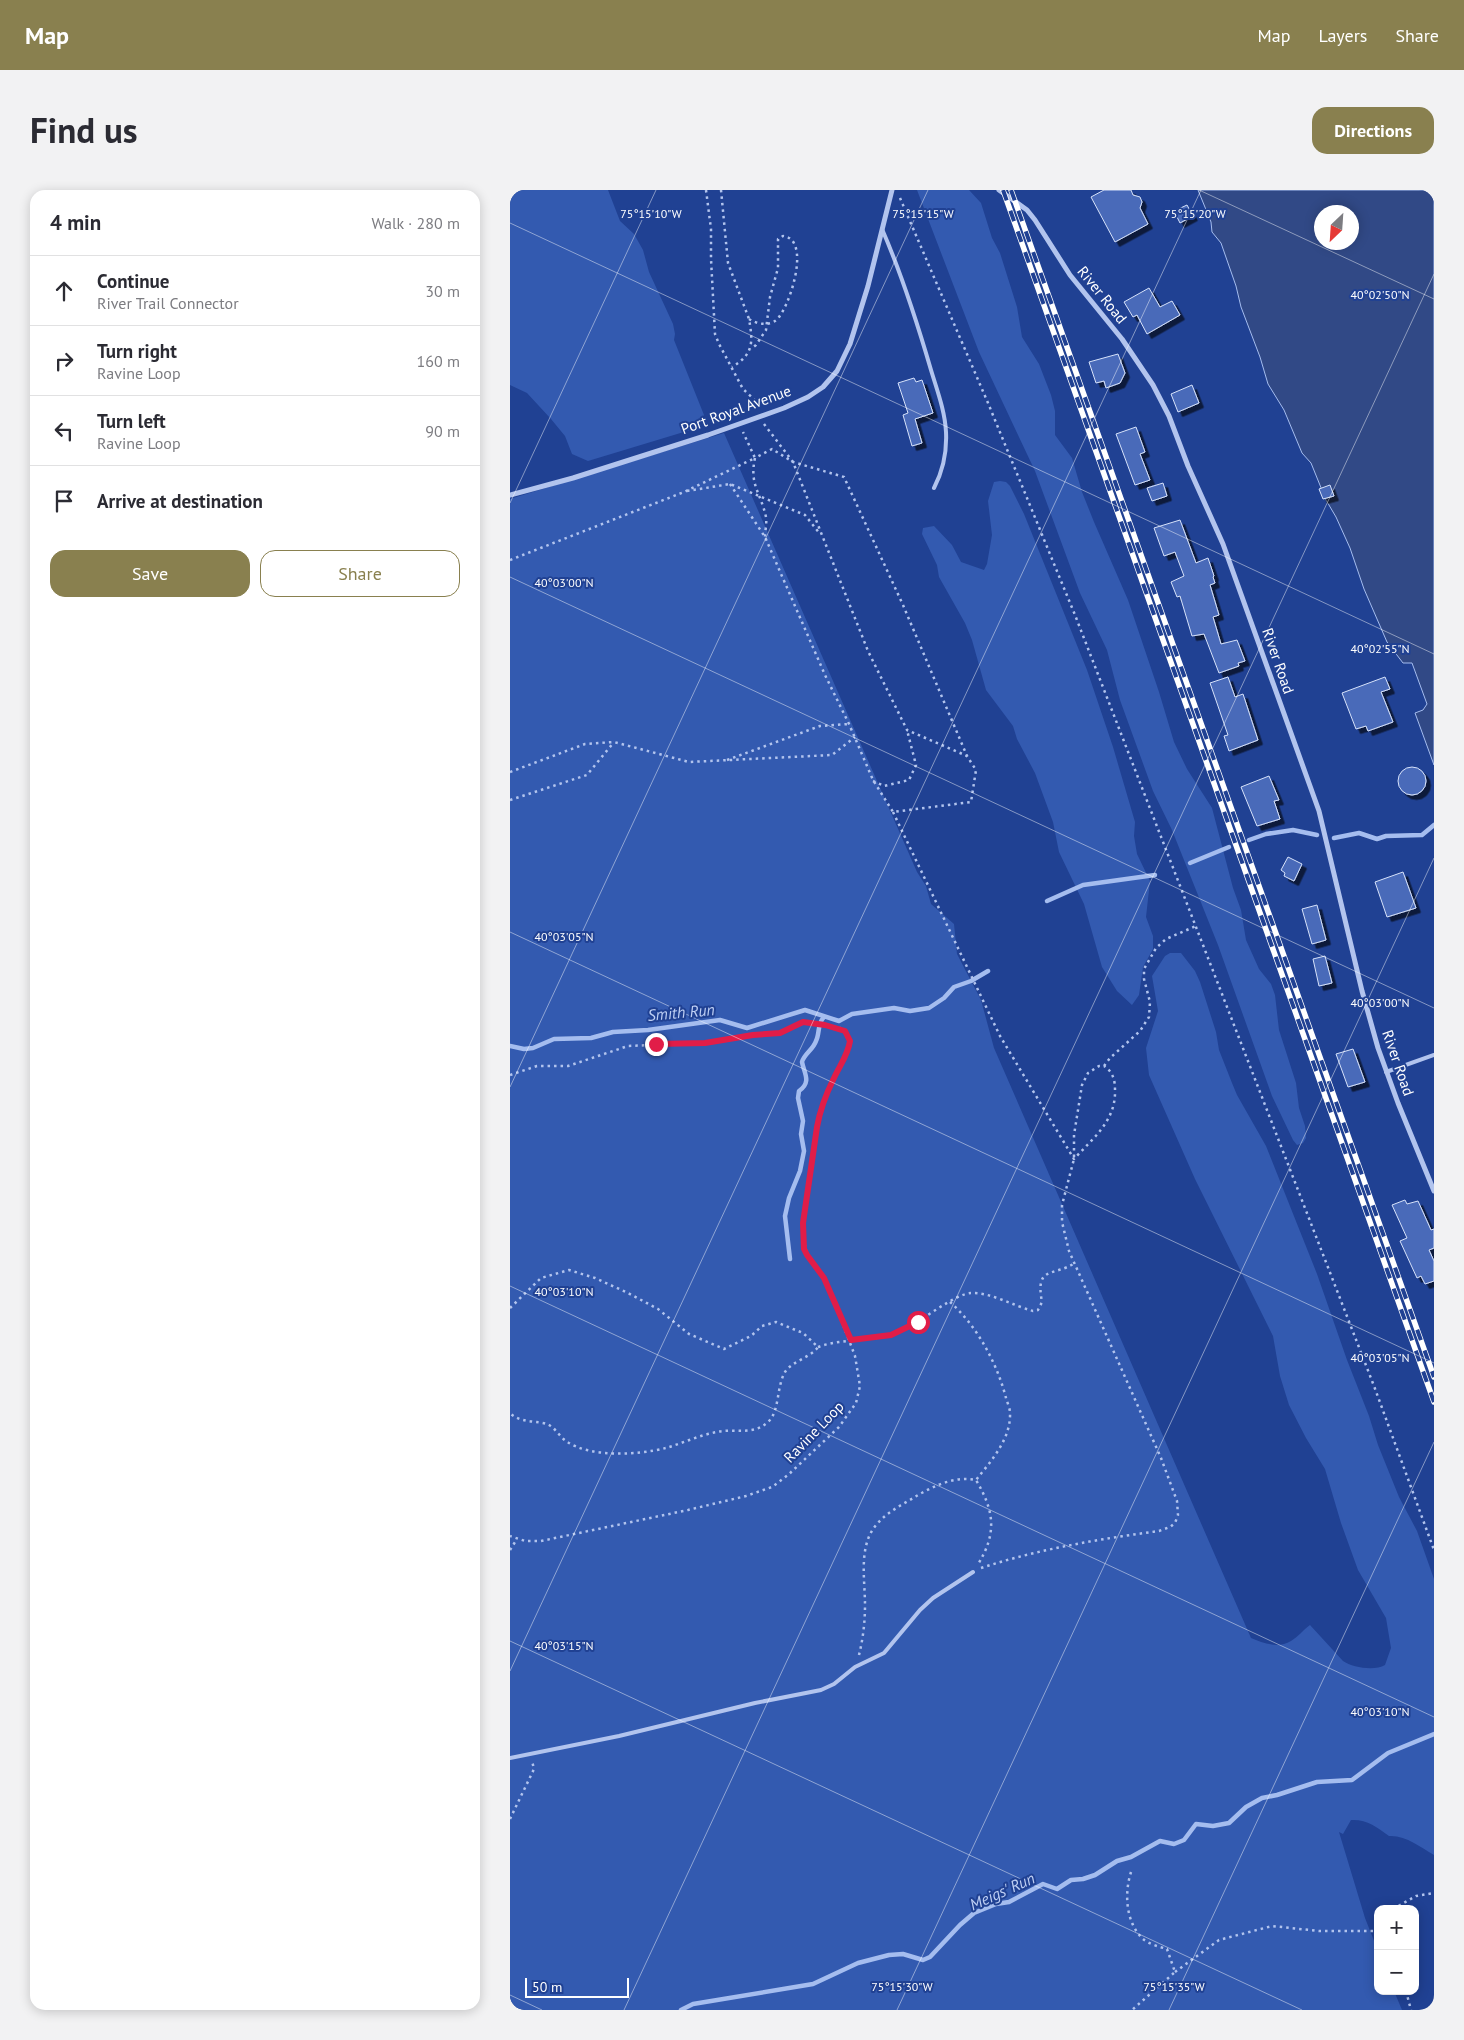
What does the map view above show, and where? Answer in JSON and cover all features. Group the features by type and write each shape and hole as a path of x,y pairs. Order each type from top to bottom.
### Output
{"street":[{"name":"Port Royal Avenue","path":"510,495 573,478 739,424 808,397 823,387 837,371 850,344 892,190"},
{"name":"River Road","path":"999,190 1027,210 1083,293 1138,361 1169,416 1186,461 1223,544 1319,811 1369,1016 1386,1072 1434,1191"}],"lane":[{"path":"882,229 898,265 916,319 943,414 946,444 943,464 934,488"},
{"path":"1386,1072 1434,1054"},
{"path":"510,1758 531,1755 755,1703 809,1694 834,1684 855,1667 884,1653 932,1598 973,1572"}],"path":[{"path":"706,190 711,229 715,334 747,395 770,413"},
{"path":"721,190 728,263 749,319 751,349"},
{"path":"897,190 1035,516 1196,926 1370,1377 1434,1550"},
{"path":"732,367 746,356 763,335 766,324 770,297 778,268 778,239 788,236 793,239 797,249 797,268 785,306 779,318 774,322 766,324 749,319"},
{"path":"758,417 793,462 868,651 907,730 916,765 909,780 884,786 873,780"},
{"path":"739,424 755,458 752,472 757,494 767,518 765,537"},
{"path":"510,560 684,492 772,449 793,462 844,477 903,605 967,756 976,770 971,802 893,812"},
{"path":"684,492 730,484 805,515 823,538"},
{"path":"730,484 765,537 824,675 856,737 873,780 893,812 1000,1036 1074,1159"},
{"path":"724,761 820,726 849,724"},
{"path":"907,730 967,756"},
{"path":"510,772 585,744 614,742 689,762 832,755 856,737"},
{"path":"510,800 587,775 614,742"},
{"path":"973,1572 1007,1560 1081,1542 1159,1530 1170,1527 1175,1523 1178,1514 1177,1501 1161,1458 1074,1263 1065,1240 1061,1214 1063,1194 1074,1159 1074,1135 1082,1085 1088,1073 1094,1068 1104,1066 1110,1058 1140,1031 1149,1017 1150,1002 1144,979 1144,969 1156,948 1166,939 1196,926"},
{"name":"Ravine Loop","path":"510,1074 536,1066 568,1066 628,1046 716,1042 753,1035 780,1033 798,1024 814,1023 845,1031 850,1041 848,1051 831,1084 820,1114 803,1223 807,1255 824,1278 840,1319 851,1340 860,1386 856,1403 838,1427 788,1475 772,1487 746,1496 688,1510 541,1541 517,1539 510,1536"},
{"path":"1074,1159 1100,1132 1112,1111 1115,1082 1112,1073 1104,1066"},
{"path":"510,1413 532,1423 549,1425 566,1442 588,1450 610,1454 665,1448 719,1431 742,1433 760,1427 769,1421 776,1410 778,1389 786,1371 813,1354 818,1347 829,1343 891,1335 904,1330 963,1294 976,1293 1027,1309 1038,1310 1042,1302 1041,1283 1045,1275 1055,1270 1062,1270 1074,1263"},
{"path":"510,1308 540,1278 569,1270 595,1278 628,1293 658,1310 689,1334 724,1349 751,1336 762,1326 776,1322 803,1334 818,1347"},
{"path":"950,1302 962,1314 993,1363 1004,1388 1010,1412 1006,1434 996,1455 976,1480"},
{"path":"855,1667 864,1632 865,1552 868,1538 876,1524 892,1511 953,1479 965,1478 976,1480 988,1500 992,1526 983,1557 973,1572"},
{"path":"510,1550 517,1539"},
{"path":"510,1819 534,1769 531,1755"},
{"path":"1131,1872 1127,1885 1130,1920 1143,1940 1167,1950 1175,1972"},
{"path":"1400,1905 1416,1896 1434,1893"},
{"path":"1132,2010 1175,1972 1219,1940 1272,1926 1374,1932"},
{"path":"1407,1995 1411,2010"}],"shaded area":[{"path":"510,190 608,190 620,221 634,234 643,250 649,272 673,324 674,340 704,415 697,428 588,461 572,454 565,436 551,419 527,393 510,385"},
{"path":"917,190 969,190 981,203 992,238 1000,253 1017,307 1022,337 1039,364 1051,395 1055,411 1055,435 1072,458 1082,492 1128,600 1174,742 1187,769 1212,808 1233,888 1241,910 1246,940 1259,969 1271,984 1275,995 1279,1030 1296,1083 1299,1108 1305,1126 1306,1138 1303,1143 1297,1145 1293,1140 1272,1096 1218,945 1172,830 1153,791 1120,700 1107,650 1080,593 1035,471 979,352"},
{"path":"1198,190 1434,190 1434,765 1415,713 1423,710 1427,704 1412,663 1403,663 1387,642 1336,517 1326,500 1311,463 1302,453 1284,410 1268,384 1221,243 1212,232 1211,222"},
{"path":"724,433 917,872 926,886 931,904 954,924 957,954 981,1000 994,1048 1251,1638 1281,1645 1294,1639 1310,1625 1343,1661 1364,1668 1381,1667 1385,1665 1391,1648 1386,1618 1358,1570 1341,1523 1325,1469 1289,1405 1280,1376 1273,1336 1195,1179 1149,1075 1146,1048 1158,1011 1152,976 1165,956 1170,953 1181,953 1195,971 1216,1032 1219,1050 1237,1095 1266,1146 1317,1274 1378,1445 1399,1497 1417,1531 1434,1579 1434,1855 1407,1839 1389,1836 1376,1827 1362,1821 1351,1820 1343,1834 1339,1832 1365,1918 1374,1941 1374,1995 1396,1995 1402,2010 510,2010 510,499"},
{"path":"994,482 1006,482 1010,486 1024,514 1087,670 1113,747 1135,822 1134,836 1137,854 1150,881 1146,917 1153,936 1153,949 1143,967 1139,995 1132,1005 1117,991 1102,967 1084,904 1059,852 1053,822 1035,773 1017,739 1013,726 986,690 972,640 965,623 939,577 937,565 922,534 923,528 934,526 952,545 961,562 984,570 987,564 992,535 988,501"}],"building":[{"path":"1104,190 1131,190 1133,195 1140,197 1142,202 1140,208 1148,224 1115,242 1091,197"},
{"path":"1187,205 1193,216 1180,223 1174,211"},
{"path":"1149,288 1160,307 1172,301 1180,315 1147,334 1137,315 1133,317 1124,302"},
{"path":"1118,354 1125,373 1120,383 1106,388 1104,381 1096,383 1089,362"},
{"path":"914,378 916,382 922,380 933,413 915,419 922,443 912,446 903,415 908,413 898,383"},
{"path":"1192,385 1199,403 1178,412 1171,394"},
{"path":"1136,427 1145,452 1140,454 1150,480 1135,485 1116,434"},
{"path":"1163,483 1167,496 1152,501 1147,488"},
{"path":"1330,485 1334,496 1323,499 1319,489"},
{"path":"1180,520 1196,563 1208,558 1214,576 1215,583 1210,585 1219,615 1213,617 1221,644 1237,640 1245,661 1238,663 1239,666 1219,673 1204,634 1192,636 1180,596 1177,597 1171,582 1184,576 1175,552 1164,556 1154,528"},
{"path":"1228,677 1235,697 1243,694 1258,740 1229,751 1224,736 1228,735 1210,683"},
{"path":"1385,677 1390,689 1381,692 1393,722 1368,731 1366,726 1356,729 1342,693"},
{"path":"1412,767 1422,771 1426,781 1422,791 1412,795 1402,791 1398,781 1402,771"},
{"path":"1269,776 1279,800 1274,801 1280,819 1257,826 1241,787"},
{"path":"1288,857 1302,864 1294,881 1284,876 1285,873 1281,870"},
{"path":"1403,872 1416,908 1387,917 1375,882"},
{"path":"1317,905 1326,940 1312,944 1302,909"},
{"path":"1325,956 1332,983 1319,986 1313,959"},
{"path":"1353,1049 1365,1082 1348,1087 1336,1054"},
{"path":"1405,1200 1407,1204 1418,1201 1431,1230 1434,1229 1434,1248 1429,1250 1434,1261 1434,1281 1425,1284 1421,1276 1417,1278 1400,1241 1407,1238 1392,1205"}],"waterway":[{"name":"Smith Run","path":"1334,838 1359,833 1377,839 1386,836 1422,835 1434,825"},
{"name":"Smith Run","path":"1249,840 1266,834 1293,830 1317,835"},
{"name":"Smith Run","path":"1190,863 1229,847"},
{"name":"Smith Run","path":"1047,901 1083,885 1155,875"},
{"name":"Smith Run","path":"510,1046 524,1049 533,1048 554,1039 591,1038 613,1032 648,1030 720,1020 747,1028 805,1010 839,1021 852,1014 894,1008 910,1011 929,1008 944,998 954,987 971,981 988,971"},
{"path":"790,1259 785,1216 789,1198 800,1171 804,1151 801,1134 803,1121 798,1098 799,1091 803,1088 806,1081 802,1062 815,1044 820,1023 824,1017"},
{"name":"Meigs' Run","path":"681,2010 693,2004 813,1984 858,1963 889,1955 903,1954 923,1960 930,1957 974,1913 996,1904 1009,1902 1043,1884 1057,1889 1071,1880 1095,1875 1117,1861 1131,1857 1160,1841 1174,1844 1184,1840 1196,1824 1213,1826 1229,1823 1246,1807 1262,1798 1317,1782 1352,1780 1388,1753 1434,1734"}],"railway":[{"path":"1003,190 1434,1402"},
{"path":"1011,190 1434,1377"}],"route":[{"path":"656,1044 705,1043 753,1035 774,1034 803,1022 840,1028 845,1031 850,1041 848,1051 831,1084 817,1127 803,1223 804,1249 824,1278 840,1319 851,1340 891,1335 918,1322"}]}
